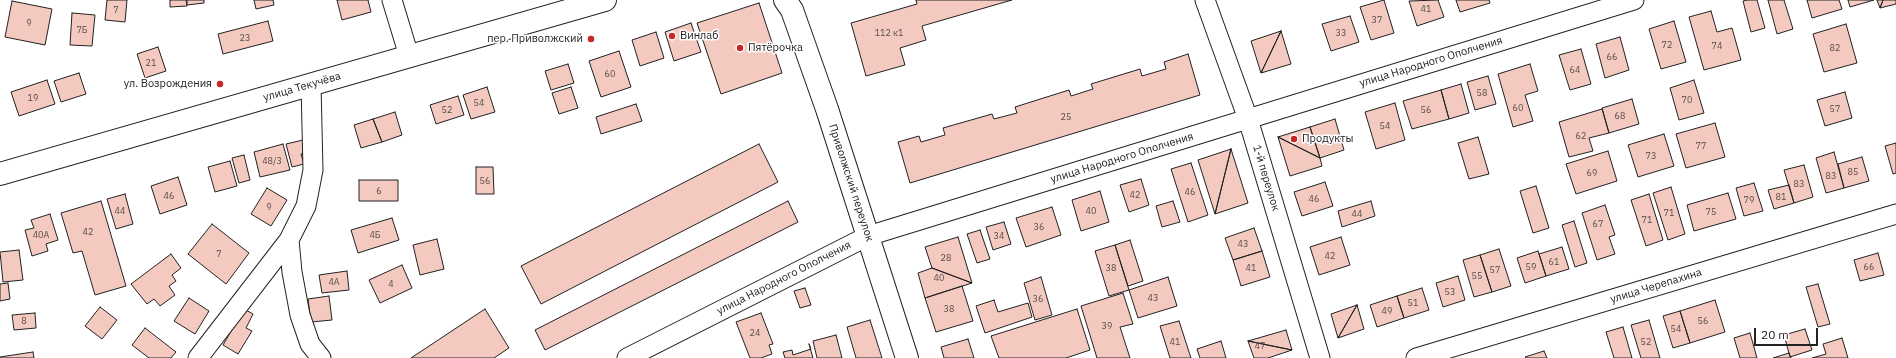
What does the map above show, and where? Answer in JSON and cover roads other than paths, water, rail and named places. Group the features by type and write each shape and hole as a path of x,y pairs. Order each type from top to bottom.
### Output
{"main road":[{"name":"улица Текучёва","path":"0,174 605,0"},
{"name":"Приволжский переулок","path":"790,3 827,109 907,358"}],"street":[{"path":"392,0 409,56"},
{"name":"1-й переулок","path":"1205,0 1248,119 1320,358"},
{"name":"улица Народного Ополчения","path":"627,358 868,236 1634,0"},
{"path":"198,358 289,240 306,206 313,170 311,84"},
{"name":"улица Черепахина","path":"1416,358 1896,214"},
{"path":"289,240 292,272 300,315 310,344 321,358"}],"place":[{"name":"Винлаб","path":"672,36"},
{"name":"пер. Приволжский","path":"591,39"},
{"name":"Пятёрочка","path":"740,48"},
{"name":"ул. Возрождения","path":"220,84"},
{"name":"Продукты","path":"1294,139"}]}
